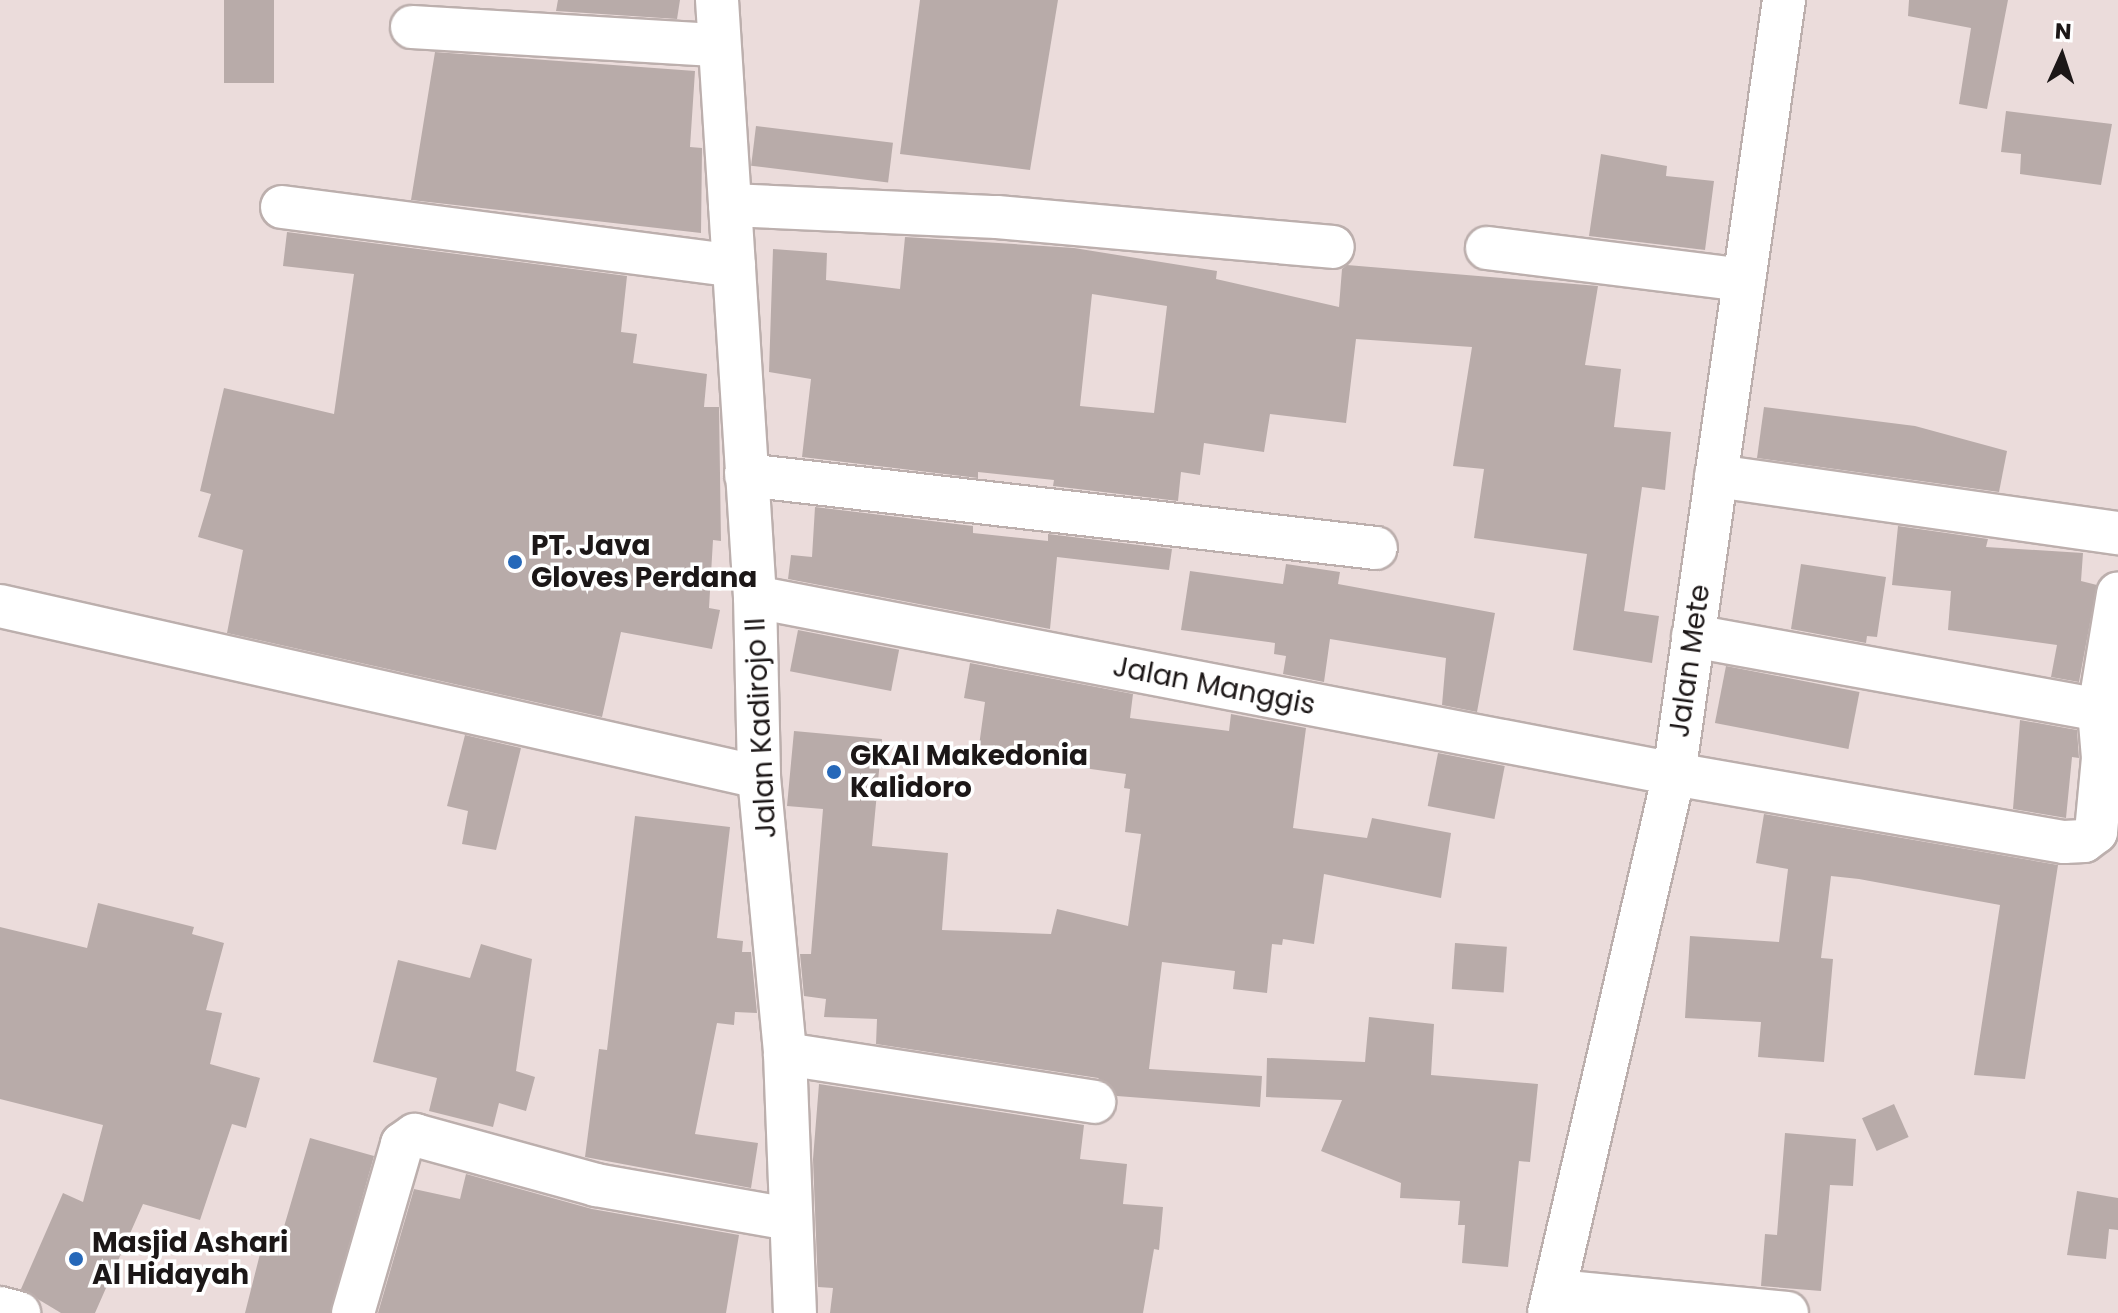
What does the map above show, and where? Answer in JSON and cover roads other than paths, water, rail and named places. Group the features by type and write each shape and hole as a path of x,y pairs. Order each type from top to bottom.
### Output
{"street":[{"name":"Jalan Kadirojo II","path":"717,0 755,597 759,777 785,1054 795,1313"},
{"name":"Jalan Mete","path":"1553,1302 1674,774 1784,0"},
{"path":"412,27 718,45"},
{"path":"730,205 997,217 1333,247"},
{"path":"282,207 734,266"},
{"path":"1487,248 1744,280"},
{"path":"746,475 1376,548"},
{"path":"1716,476 2118,533"},
{"name":"Jalan Manggis","path":"755,597 1674,774 2084,841 2096,832 2110,759 2099,710 2118,594"},
{"path":"0,606 759,777"},
{"path":"1693,636 2099,710"},
{"path":"785,1054 1094,1102"},
{"path":"353,1313 402,1144 415,1135 596,1185 789,1219"},
{"path":"1553,1302 1787,1313"},
{"path":"0,1308 19,1313"}],"place":[{"name":"PT. Java Gloves Perdana","path":"515,562"},
{"name":"GKAI Makedonia Kalidoro","path":"834,772"},
{"name":"Masjid Ashari Al Hidayah","path":"76,1259"}]}
